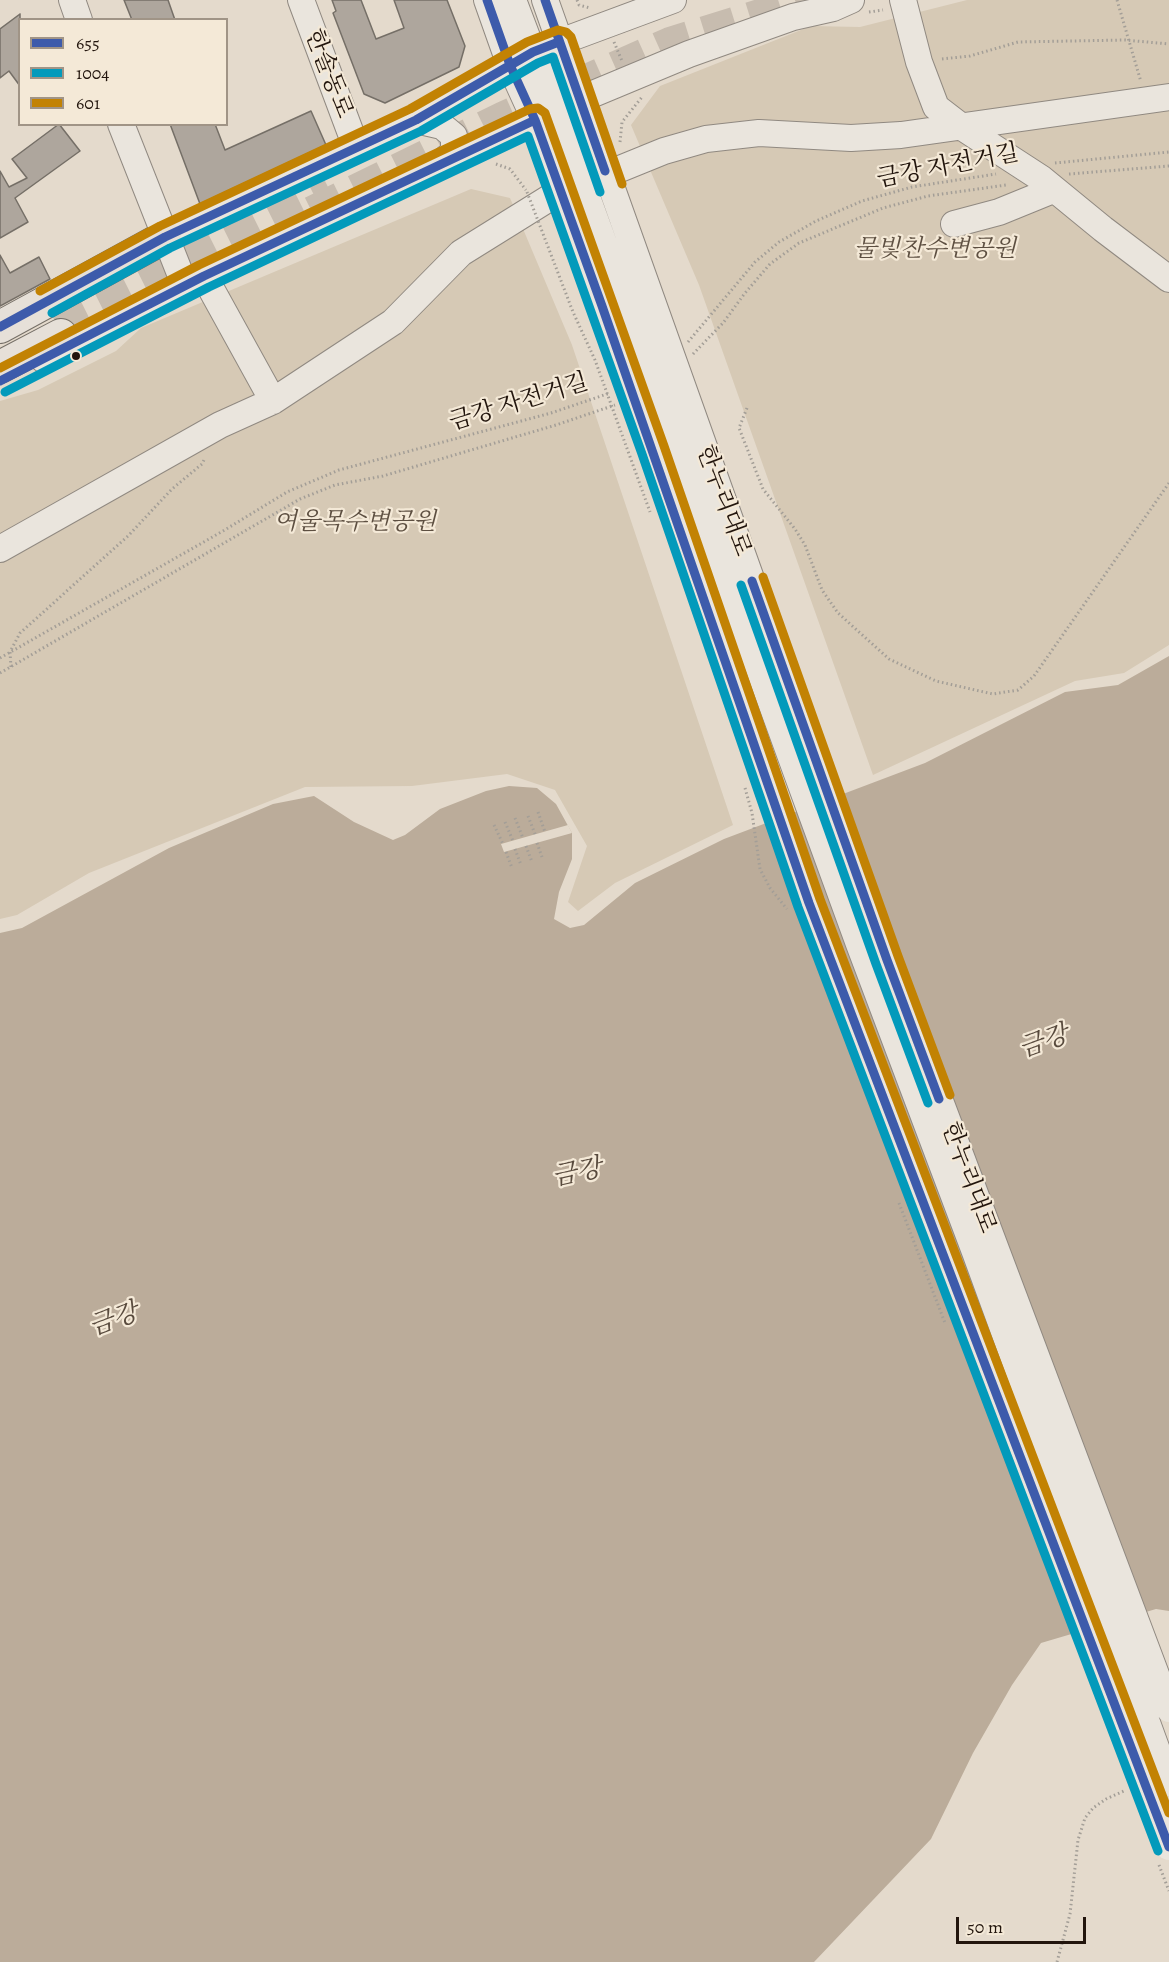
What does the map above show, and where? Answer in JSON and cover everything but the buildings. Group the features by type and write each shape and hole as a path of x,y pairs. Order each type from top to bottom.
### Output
{"main road":[{"path":"0,327 165,237"},
{"path":"0,352 59,330 0,367"}],"street":[{"path":"72,0 78,18"},
{"name":"한솔동로","path":"300,0 356,147"},
{"name":"한누리대로","path":"487,0 510,64 546,116 653,450 809,903 1169,1847"},
{"path":"513,0 533,52 546,116"},
{"name":"한누리대로","path":"545,0 887,960 1169,1709"},
{"path":"165,237 416,120 533,52 673,0"},
{"path":"0,381 195,281 581,99 634,90 689,54 793,17 833,8 851,0"},
{"path":"903,0 919,62 936,108 1040,179 1169,279"},
{"path":"0,549 220,425 273,401 393,322 461,254 551,197 664,151 706,139 759,133 851,138 901,135 1158,99"},
{"path":"416,120 442,126 454,136 454,152 438,165"},
{"path":"122,126 165,237 273,401"},
{"path":"560,157 975,1252 1169,1783"},
{"path":"954,224 999,213 1040,179"}],"path":[{"path":"1117,0 1129,40 1158,99"},
{"path":"607,24 634,90"},
{"path":"919,62 970,56 1018,42 1129,40 1169,44"},
{"name":"금강 자전거길","path":"687,343 755,262 779,242 816,221 862,201 912,187 1040,179 1052,164 1169,152"},
{"path":"492,162 510,169 526,192"},
{"path":"692,355 723,323 770,264 799,243 883,208 928,196 1040,179 1096,171 1169,166"},
{"name":"금강 자전거길","path":"0,658 287,492 339,470 551,413 615,391"},
{"path":"0,673 300,500 335,484 383,476 556,425 625,401"},
{"path":"747,408 739,428 763,489 805,545 822,590 838,613 889,659 936,681 993,694 1018,690 1034,676 1169,483"},
{"path":"11,667 10,652 20,633 128,536 172,489 202,464 220,425"},
{"path":"538,812 545,832"},
{"path":"528,816 534,834"},
{"path":"515,818 523,838"},
{"path":"505,822 513,841"},
{"path":"494,825 503,844"},
{"path":"537,843 542,857"},
{"path":"526,846 532,862"},
{"path":"515,849 521,865"},
{"path":"506,852 512,868"},
{"path":"1057,1962 1070,1914 1078,1840 1085,1818 1100,1803 1126,1790"}],"green space":[{"name":"물빛찬수변공원","path":"967,0 1169,0 1169,645 1124,673 1075,681 873,775 699,285 631,125 660,86 811,26 860,27"},
{"name":"여울목수변공원","path":"471,189 510,198 572,345 733,825 615,883 578,911 568,902 587,846 555,790 507,774 412,786 305,787 89,873 17,915 0,919 0,401 38,390 116,351 141,328"}],"water":[{"name":"금강","path":"1169,656 1169,1611 1156,1609 1041,1643 1012,1685 973,1753 931,1839 814,1962 0,1962 0,933 22,928 169,848 273,804 314,796 354,822 393,840 405,835 440,809 486,791 509,786 537,788 556,804 572,833 572,859 559,892 554,919 570,928 584,925 635,883 724,839 925,763 1065,692 1118,685"}],"pier":[{"path":"568,825 572,833 504,852 501,844"}],"tunnel":[{"path":"312,212 504,117 670,43 808,0"},
{"path":"57,325 329,189"}],"transit line":[{"name":"655","path":"487,0 510,65 535,120 602,306 809,903 1169,1847"},
{"name":"655","path":"545,0 605,171"},
{"name":"601","path":"40,291 160,226 410,109 527,42 558,30 566,32 571,37 622,184"},
{"name":"655","path":"0,327 165,237 416,120 533,52 556,43"},
{"name":"1004","path":"52,313 170,248 421,131 538,63 553,57 600,192"},
{"name":"601","path":"0,368 199,265 530,109 538,108 545,113 664,446 820,899 1169,1813"},
{"name":"655","path":"0,381 204,276 535,120"},
{"name":"1004","path":"5,392 209,287 528,136 642,454 798,907 1158,1851"},
{"name":"601","path":"763,577 950,1095"},
{"name":"655","path":"752,581 939,1099"},
{"name":"1004","path":"741,585 928,1103"}]}
